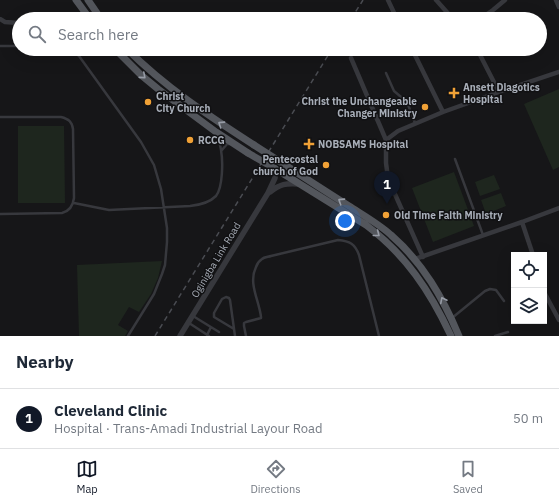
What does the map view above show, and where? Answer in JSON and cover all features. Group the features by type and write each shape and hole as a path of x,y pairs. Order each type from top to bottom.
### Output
{"main road":[{"path":"76,0 84,12"},
{"path":"88,0 96,12"},
{"path":"122,56 158,89 232,144 366,225 391,245 426,289 451,336"},
{"path":"134,56 142,64 201,110 391,234 415,260 440,295 459,336"}],"street":[{"path":"388,0 394,12"},
{"path":"436,0 447,12"},
{"path":"491,12 505,0"},
{"path":"556,0 559,7"},
{"path":"0,19 5,22 12,22"},
{"path":"415,56 443,112"},
{"path":"481,56 499,92"},
{"path":"351,58 386,140 386,163 388,178 423,257"},
{"path":"386,140 398,130 443,112 559,72"},
{"name":"Oginigba Link Road","path":"180,336 268,193 275,178 274,169"},
{"path":"268,193 283,184 299,184"},
{"path":"415,260 559,208"},
{"path":"522,222 532,252"},
{"path":"547,298 559,320"}],"lane":[{"path":"0,46 12,46"},
{"path":"79,56 149,154 157,174 164,208 168,242 167,254 162,274 150,299 128,336"},
{"path":"386,74 394,91 407,102 415,124"},
{"path":"0,117 61,117 66,118 72,124 74,203 67,212 62,213 0,214"},
{"path":"74,203 109,210 201,205 213,199 220,187 222,167 221,150 216,132"},
{"path":"221,150 227,144 232,144"},
{"path":"455,160 484,236"},
{"path":"246,336 244,323 261,317 253,279 254,270 258,262 271,256 338,240 348,242 353,245 359,255 379,336"},
{"path":"452,319 487,290 496,290 504,301"},
{"path":"234,330 214,317 214,313 224,298 228,298 230,300 235,336"},
{"path":"193,316 219,332"},
{"path":"188,323 208,335 211,327"},
{"path":"495,336 508,332"}],"shaded area":[{"path":"559,89 559,167 553,170 524,104"},
{"path":"18,126 64,126 65,203 18,203"},
{"path":"454,172 474,226 433,242 412,188"},
{"path":"494,175 500,189 480,196 475,182"},
{"path":"501,193 506,206 486,214 481,200"},
{"path":"162,261 158,278 151,294 139,312 129,307 118,325 128,331 125,336 79,336 77,265"}],"railway":[{"path":"355,12 363,0"},
{"path":"155,336 328,56"}],"place":[{"name":"Ansett Diagotics Hospital","path":"454,93"},
{"name":"Christ City Church","path":"148,102"},
{"name":"Christ the Unchangeable Changer Ministry","path":"425,107"},
{"name":"RCCG","path":"190,140"},
{"name":"NOBSAMS Hospital","path":"309,144"},
{"name":"Pentecostal church of God","path":"326,165"},
{"name":"Cleveland Clinic","path":"387,204"},
{"name":"Old Time Faith Ministry","path":"386,215"}]}
